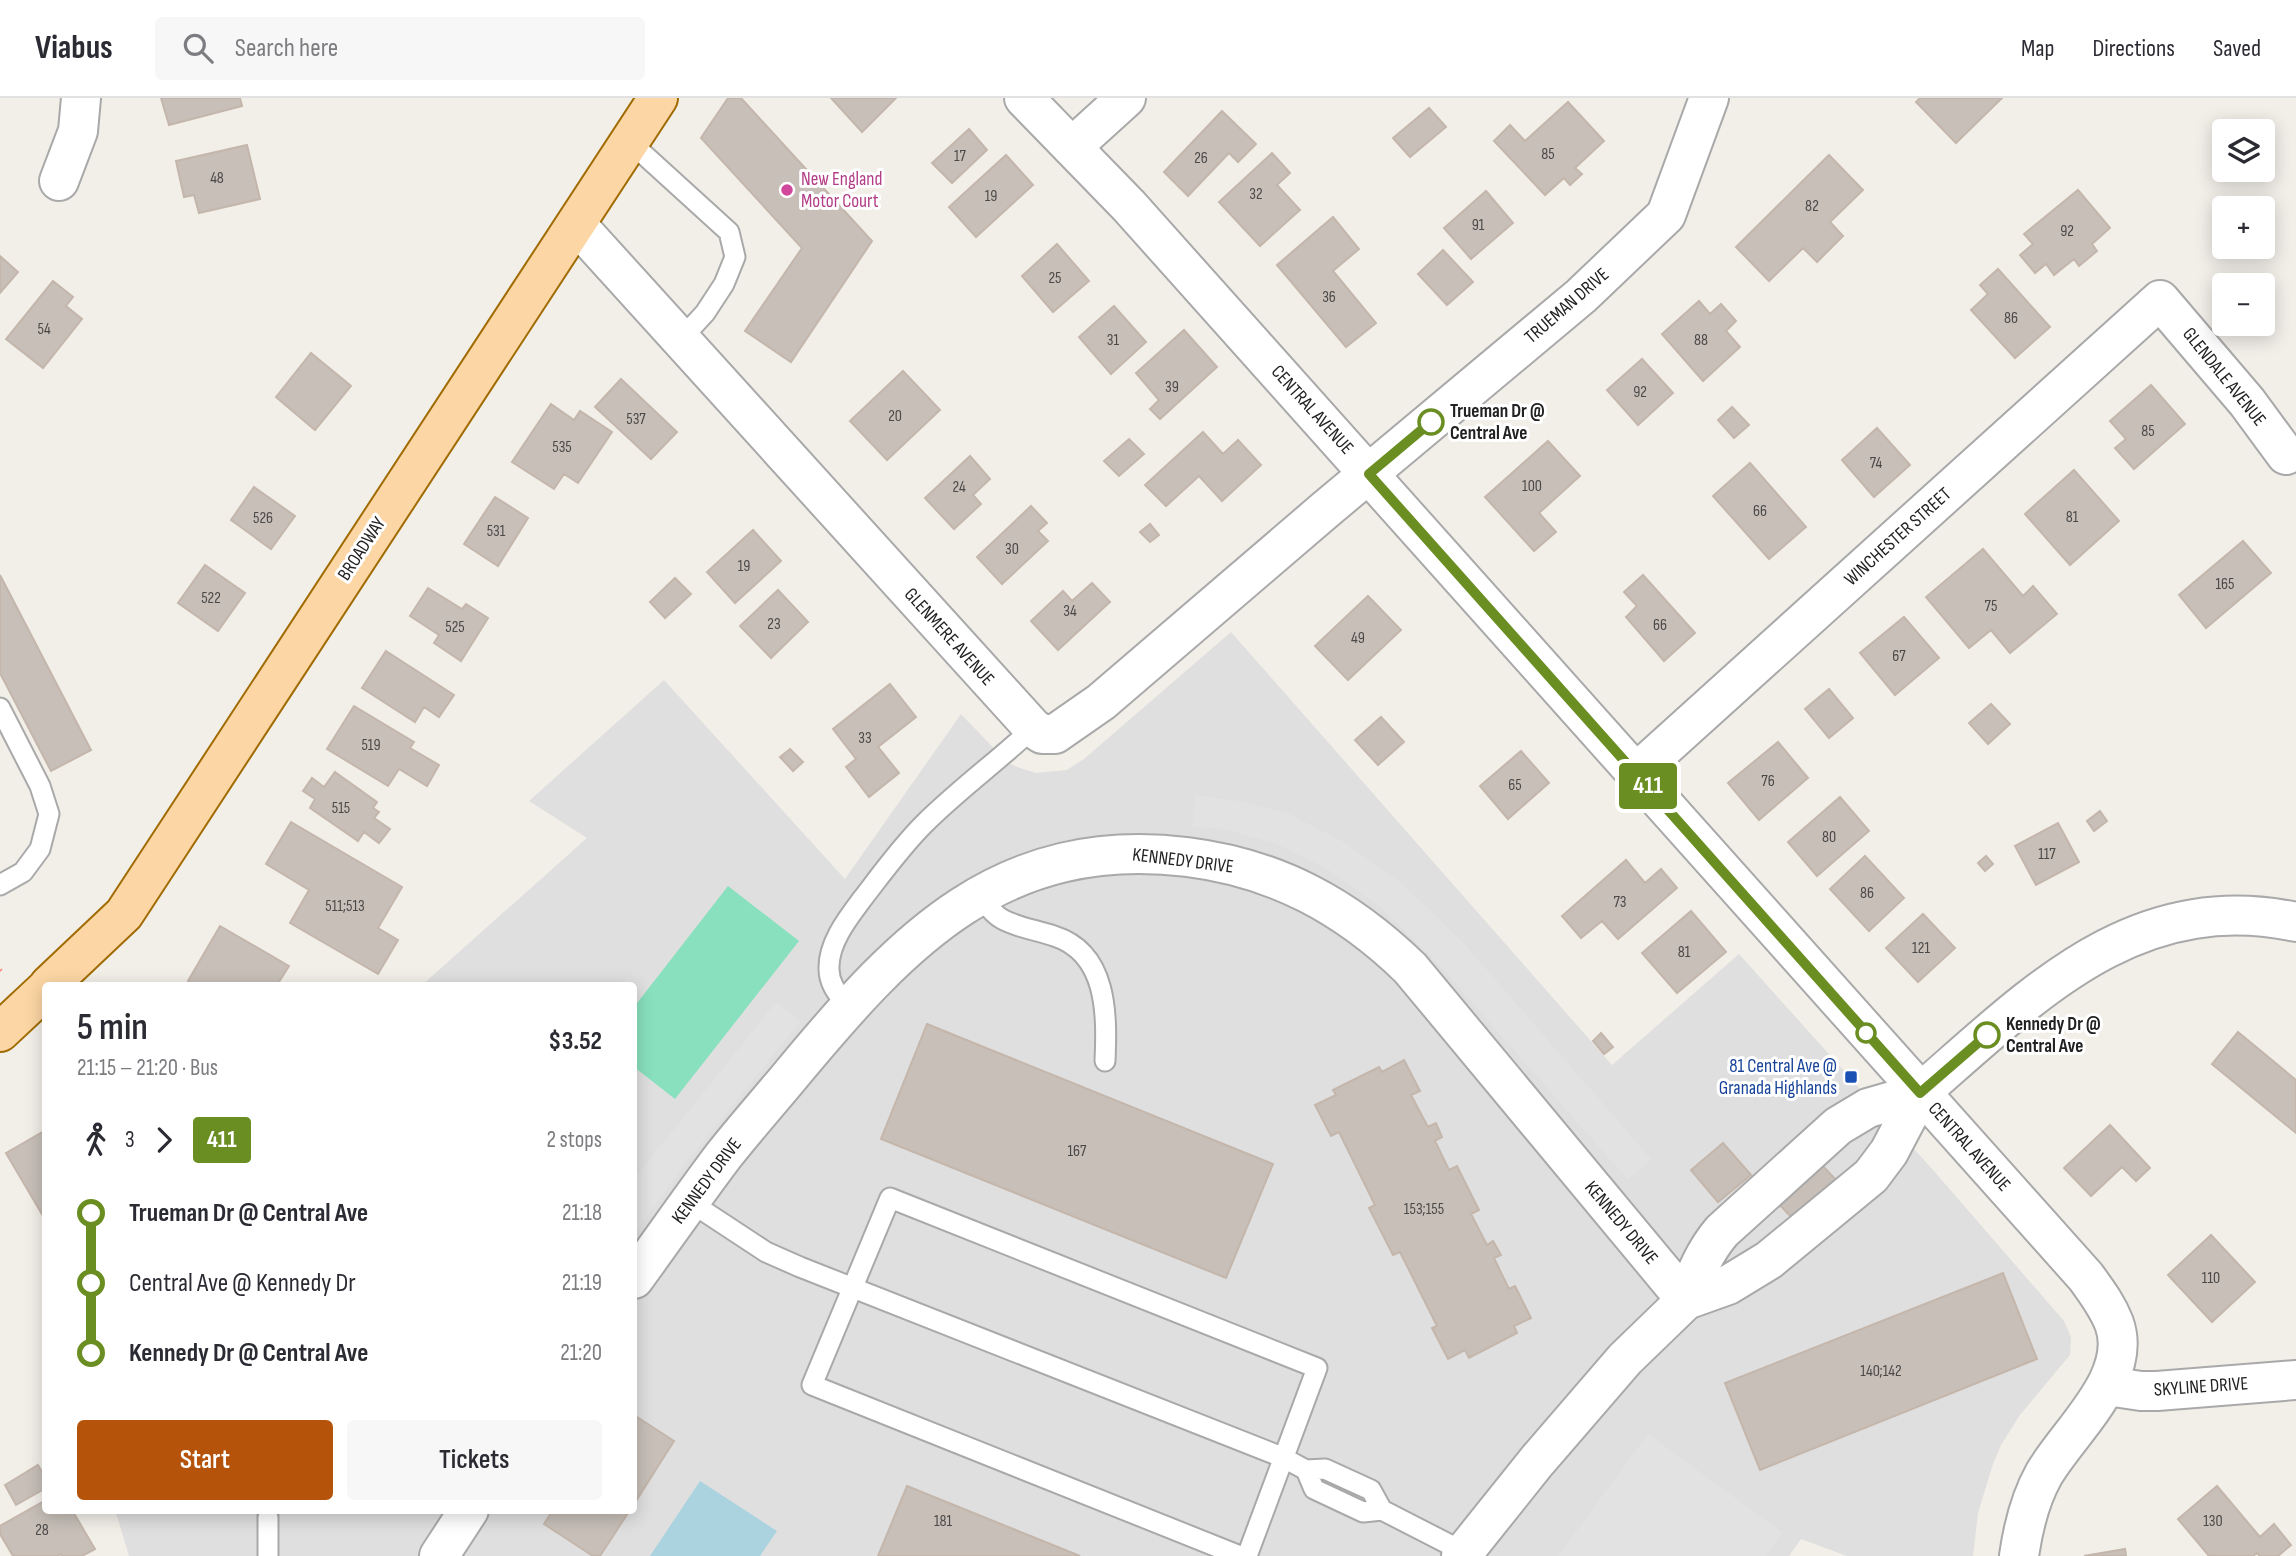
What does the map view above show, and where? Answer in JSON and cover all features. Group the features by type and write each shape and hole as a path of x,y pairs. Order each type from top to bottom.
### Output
{"main road":[{"name":"BROADWAY","path":"52,982 124,914 659,98"},
{"name":"BROADWAY","path":"0,1032 42,992"}],"street":[{"path":"59,181 78,131 81,98"},
{"name":"CENTRAL AVENUE","path":"1024,98 1129,205 2102,1298 2114,1323 2115,1366 2107,1386 2044,1475 2028,1512 2019,1556"},
{"path":"1072,147 1126,98"},
{"name":"TRUEMAN DRIVE","path":"1369,474 1581,296 1665,215 1709,98"},
{"name":"GLENMERE AVENUE","path":"576,225 1033,728"},
{"name":"GLENDALE AVENUE","path":"2160,300 2247,402 2286,456"},
{"name":"WINCHESTER STREET","path":"1636,773 2160,300"},
{"path":"1033,728 1042,734 1055,734 1101,702 1369,474"},
{"name":"KENNEDY DRIVE","path":"637,1275 725,1154 848,1007 902,952 979,896 1018,877 1061,863 1135,853 1234,865 1292,884 1314,895 1373,934 1410,968 1686,1300"},
{"path":"1463,1554 1625,1359 1686,1300 1728,1285 1769,1260 1871,1175 1889,1152 1920,1093 2029,999 2070,969 2127,937 2165,924 2200,917 2253,917 2296,922"},
{"path":"1686,1300 1695,1274 1712,1242 1808,1151 1853,1115 1892,1099 1920,1093"},
{"name":"SKYLINE DRIVE","path":"2107,1386 2157,1391 2296,1380"},
{"path":"439,1556 465,1514"}],"lane":[{"path":"629,142 729,232 735,257 723,284 705,313 680,340"},
{"path":"0,708 40,786 49,814 40,849 23,872 0,885"},
{"path":"848,1007 834,988 829,962 835,943 854,910 890,862 923,825 1033,728"},
{"path":"979,896 1002,919 1064,940 1086,957 1099,981 1106,1005 1105,1061"},
{"path":"1240,1556 812,1385 890,1198 1317,1368 1247,1556"},
{"path":"690,1202 766,1252 852,1289 1282,1457 1307,1470 1314,1489 1363,1513 1382,1510 1463,1554"},
{"path":"268,1517 268,1556"}],"shaded area":[{"path":"1231,632 1612,1065 1739,954 2064,1321 2071,1337 2070,1355 2020,1415 2001,1445 1978,1513 1973,1556 1847,1556 1801,1539 1789,1556 129,1556 116,1514 637,1514 637,982 425,982 587,838 529,801 664,680 845,879 961,714 1007,762 1017,767 1036,773 1067,770 1084,759"},
{"path":"1195,795 1246,802 1289,814 1342,841 1400,882 1460,939 1651,1159 1628,1180 1436,961 1380,907 1326,868 1277,844 1223,829 1193,827"},
{"path":"776,1002 801,1021 685,1164 637,1230 637,1175"},
{"path":"1648,1434 1783,1533 1766,1556 1558,1556"}],"green space":[{"path":"728,886 799,941 675,1099 637,1069 637,1003"}],"water":[{"path":"700,1481 777,1531 760,1556 650,1556"}],"building":[{"path":"161,98 240,98 242,106 169,125"},
{"name":"New England Motor Court","path":"728,98 741,98 872,241 791,362 745,331 802,248 701,138"},
{"path":"831,98 896,98 862,132"},
{"path":"1920,98 2002,98 1956,143 1916,102"},
{"path":"1568,102 1604,141 1575,168 1582,174 1570,185 1564,178 1545,195 1494,141 1510,125 1525,141"},
{"path":"1429,108 1446,127 1410,157 1393,138"},
{"path":"1222,111 1256,144 1238,162 1229,153 1188,196 1164,172"},
{"path":"969,129 987,150 952,183 932,163"},
{"path":"247,145 260,199 199,213 194,195 184,197 176,161"},
{"path":"1272,153 1290,173 1277,185 1300,210 1260,246 1219,202"},
{"path":"1006,155 1033,185 976,237 949,207"},
{"path":"1829,155 1863,190 1830,222 1843,236 1817,262 1803,248 1769,281 1736,247"},
{"path":"2078,190 2110,228 2092,244 2097,251 2079,266 2074,259 2054,275 2046,264 2035,273 2020,255 2033,244 2024,234"},
{"path":"1486,191 1513,223 1471,259 1444,228"},
{"path":"1333,217 1359,249 1333,271 1376,323 1346,347 1277,265"},
{"path":"1057,244 1089,281 1053,312 1022,276"},
{"path":"1443,250 1473,282 1447,305 1418,274"},
{"path":"0,256 18,272 0,293"},
{"path":"1998,269 2050,327 2015,358 1971,310 1988,294 1980,285"},
{"path":"53,281 73,297 66,306 82,319 43,368 6,339"},
{"path":"1699,301 1710,314 1721,304 1736,321 1726,331 1740,347 1703,381 1662,334"},
{"path":"1114,306 1146,342 1111,374 1079,337"},
{"path":"1184,330 1217,367 1160,419 1150,409 1159,400 1136,373"},
{"path":"311,353 351,386 315,430 276,397"},
{"path":"1642,359 1673,393 1638,425 1607,390"},
{"path":"903,371 940,410 887,460 850,421"},
{"path":"621,379 677,432 651,459 595,407"},
{"path":"2151,385 2185,424 2134,469 2115,448 2126,439 2110,421"},
{"path":"551,404 574,420 580,411 612,432 578,483 564,474 554,489 512,462"},
{"path":"1732,407 1749,425 1734,438 1718,420"},
{"path":"1877,428 1910,465 1874,497 1842,460"},
{"path":"1203,432 1223,454 1238,440 1261,465 1222,501 1199,476 1166,506 1145,485"},
{"path":"1129,439 1144,454 1119,476 1104,461"},
{"path":"1548,441 1580,476 1539,513 1556,532 1534,551 1485,497"},
{"path":"970,456 990,479 973,495 981,504 954,529 925,498"},
{"path":"1750,463 1806,527 1769,559 1713,496"},
{"path":"2074,470 2119,521 2070,565 2025,514"},
{"path":"254,487 295,516 271,549 231,520"},
{"path":"495,497 528,518 498,566 464,544"},
{"path":"1031,506 1047,523 1038,531 1048,541 1002,584 977,557"},
{"path":"1150,524 1159,535 1150,542 1140,532"},
{"path":"753,530 781,561 735,603 707,572"},
{"path":"2243,541 2271,573 2206,628 2179,595"},
{"path":"1983,549 2023,596 2033,586 2057,614 2010,653 1991,630 1969,648 1926,597"},
{"path":"205,565 245,593 218,631 178,603"},
{"path":"0,575 91,750 51,771 0,673"},
{"path":"1643,575 1695,633 1664,661 1626,617 1637,606 1624,592"},
{"path":"675,578 691,594 665,618 650,602"},
{"path":"1092,583 1110,602 1058,650 1031,621 1063,591 1072,601"},
{"path":"428,588 462,609 466,604 488,618 461,661 434,643 439,635 410,616"},
{"path":"778,590 808,622 771,658 740,626"},
{"path":"1368,596 1401,630 1348,680 1315,646"},
{"path":"1904,617 1939,658 1895,695 1860,653"},
{"path":"386,651 454,695 439,717 424,707 415,722 362,688"},
{"path":"890,684 916,717 878,747 899,773 869,797 846,767 856,759 833,729"},
{"path":"1829,689 1853,718 1829,738 1805,709"},
{"path":"1991,704 2010,724 1988,744 1969,723"},
{"path":"354,706 414,742 410,748 439,765 427,786 399,769 388,786 327,749"},
{"path":"1381,717 1404,742 1378,765 1355,740"},
{"path":"1778,742 1808,778 1759,820 1728,783"},
{"path":"790,749 803,762 793,771 780,757"},
{"path":"1521,751 1549,783 1508,819 1480,786"},
{"path":"335,772 377,802 373,808 379,812 374,818 390,829 379,843 364,832 358,841 310,808 315,799 303,791 312,778 324,787"},
{"path":"1840,797 1869,831 1817,876 1788,842"},
{"path":"2100,811 2107,821 2094,831 2087,821"},
{"path":"291,822 402,887 378,928 398,940 378,974 290,923 309,890 266,864"},
{"path":"2058,823 2079,862 2036,885 2015,846"},
{"path":"1865,856 1904,898 1869,931 1830,889"},
{"path":"1986,856 1993,864 1985,871 1978,863"},
{"path":"1626,860 1645,883 1661,869 1677,888 1618,939 1602,921 1581,938 1562,916"},
{"path":"1691,911 1726,952 1677,993 1642,953"},
{"path":"1923,914 1955,948 1918,982 1886,948"},
{"path":"220,926 289,966 279,982 188,981"},
{"path":"927,1024 1273,1164 1226,1278 881,1139"},
{"path":"2238,1032 2296,1080 2296,1133 2212,1064"},
{"path":"1601,1033 1613,1047 1604,1054 1593,1041"},
{"path":"1404,1060 1420,1091 1411,1095 1428,1127 1436,1123 1442,1137 1435,1141 1449,1170 1457,1166 1479,1210 1471,1214 1487,1245 1493,1241 1501,1255 1494,1258 1509,1289 1515,1286 1531,1318 1514,1326 1517,1333 1469,1358 1465,1350 1448,1359 1432,1328 1437,1326 1400,1252 1393,1255 1369,1208 1375,1205 1339,1132 1331,1136 1315,1105 1336,1095 1333,1090 1379,1067 1382,1072"},
{"path":"2110,1125 2150,1168 2136,1181 2122,1167 2091,1196 2064,1168"},
{"path":"42,1132 42,1214 6,1153"},
{"path":"1723,1143 1751,1175 1718,1202 1691,1170"},
{"path":"1820,1163 1837,1181 1794,1220 1777,1202"},
{"path":"2211,1235 2255,1282 2212,1322 2168,1275"},
{"path":"2003,1273 2037,1359 1760,1470 1725,1383"},
{"path":"637,1417 674,1441 637,1499"},
{"path":"38,1465 42,1472 42,1490 16,1505 5,1485"},
{"path":"907,1486 1080,1556 878,1556"},
{"path":"2217,1486 2260,1537 2274,1524 2291,1545 2278,1556 2260,1556 2257,1553 2253,1556 2209,1556 2178,1519"},
{"path":"42,1502 42,1514 74,1514 95,1549 82,1556 13,1556 0,1534 0,1526"},
{"path":"550,1514 627,1514 600,1556 593,1556 544,1524"},
{"path":"2125,1549 2126,1556 2084,1556"}],"bus line":[{"name":"411","path":"1431,422 1369,474 1920,1093 1987,1035"}],"place":[{"name":"New England Motor Court","path":"787,190"},
{"name":"Trueman Dr @ Central Ave","path":"1431,422"},
{"name":"Kennedy Dr @ Central Ave","path":"1987,1035"},
{"name":"81 Central Ave @ Granada Highlands","path":"1851,1077"}]}
